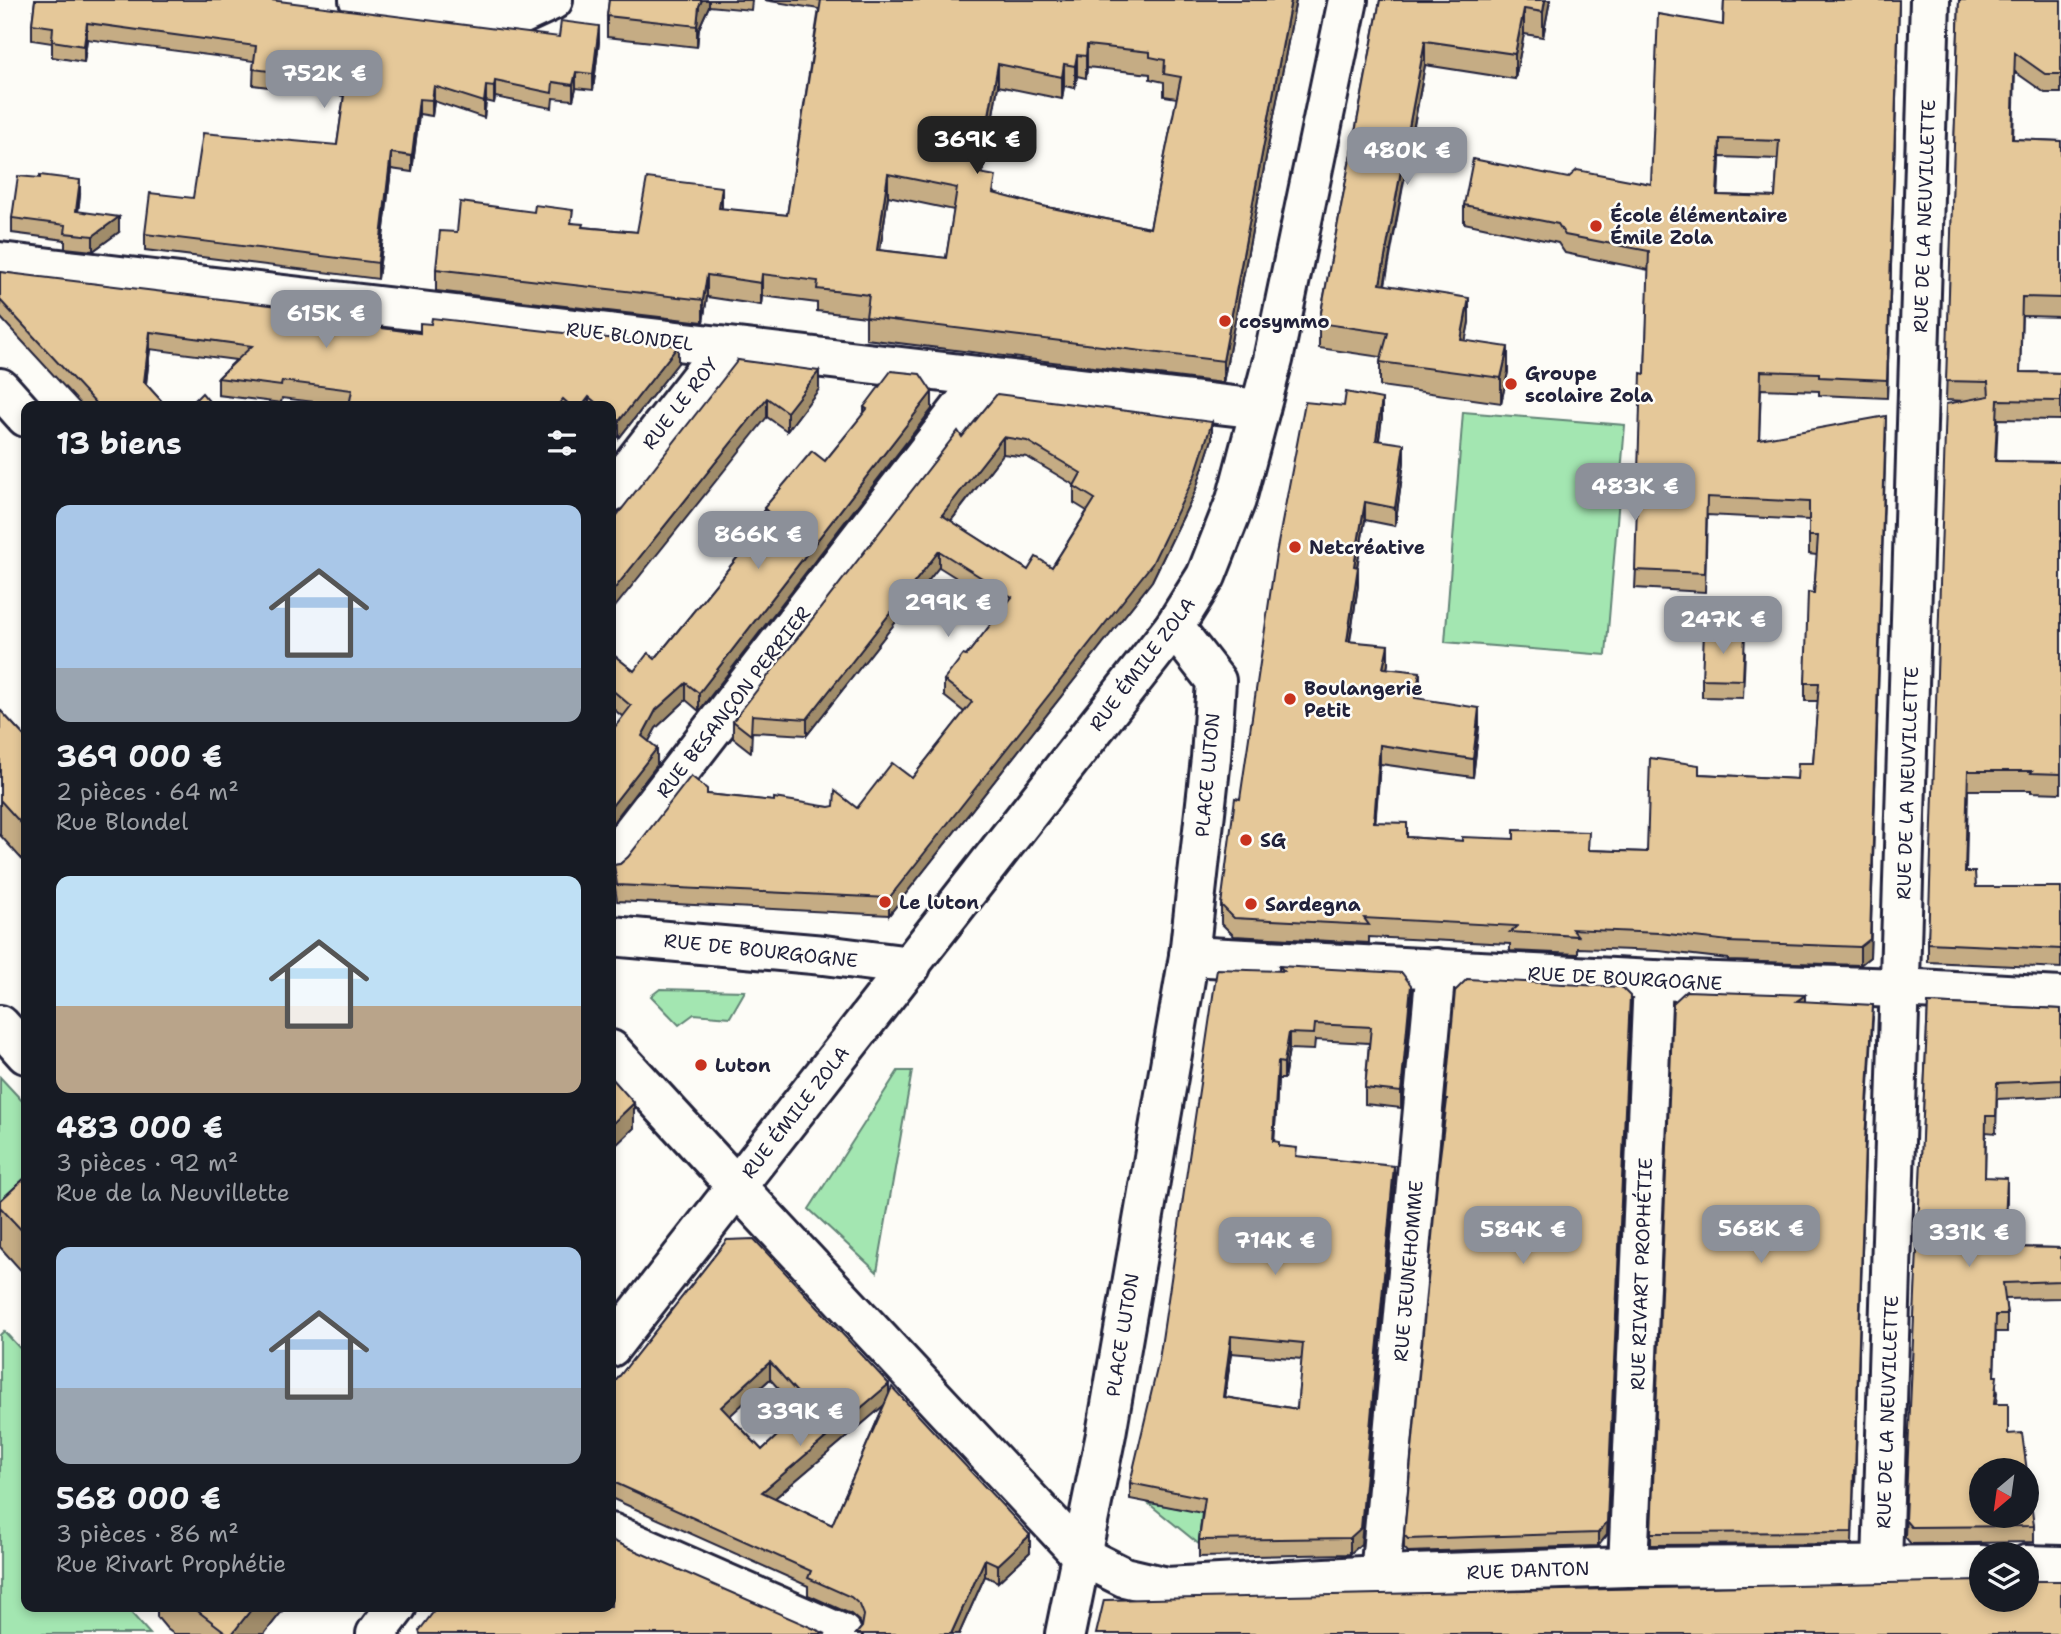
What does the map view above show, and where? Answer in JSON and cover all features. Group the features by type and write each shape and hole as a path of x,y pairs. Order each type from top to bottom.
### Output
{"street":[{"path":"359,0 512,19 553,0"},
{"name":"RUE ÉMILE ZOLA","path":"616,1341 1174,627 1206,576 1236,500 1273,360 1348,0"},
{"name":"RUE DE LA NEUVILLETTE","path":"1882,1566 1930,0"},
{"name":"RUE BLONDEL","path":"0,262 1260,409"},
{"name":"RUE LE ROY","path":"616,486 724,347"},
{"name":"RUE BESANÇON PERRIER","path":"616,854 985,377"},
{"path":"0,388 21,411"},
{"name":"PLACE LUTON","path":"1065,1634 1082,1556 1189,956 1211,758 1216,681 1174,627"},
{"name":"RUE DE BOURGOGNE","path":"616,936 824,955 911,966"},
{"name":"RUE DE BOURGOGNE","path":"1189,956 1653,980 1901,988 2061,997"},
{"name":"RUE JEUNEHOMME","path":"1380,1574 1436,968"},
{"name":"RUE RIVART PROPHÉTIE","path":"1628,1567 1653,980"},
{"path":"0,1025 21,1048"},
{"path":"616,1055 1082,1556"},
{"path":"616,1534 842,1634"},
{"name":"RUE DANTON","path":"1082,1556 1124,1577 1167,1587 1380,1574 1628,1567 1969,1565"},
{"path":"2039,1565 2061,1566"},
{"path":"376,1634 392,1612"}],"green space":[{"path":"1463,412 1625,425 1606,655 1445,642"},
{"path":"660,989 745,991 730,1017 694,1014 679,1025 651,996"},
{"path":"898,1071 912,1071 877,1272 809,1209"},
{"path":"0,1077 21,1100 21,1223 0,1242"},
{"path":"4,1331 21,1350 21,1612 130,1612 150,1634 0,1634 0,1335"},
{"path":"1148,1503 1204,1512 1200,1545"}],"building":[{"path":"35,0 271,0 559,37 561,21 599,26 593,74 576,72 573,85 553,82 552,93 495,81 494,87 486,86 484,102 434,86 432,100 419,99 412,156 391,153 378,263 145,234 150,193 193,198 203,133 337,145 346,81 253,69 256,46 87,23 84,46 52,41 53,27 32,24"},
{"path":"609,0 702,0 697,26 607,16"},
{"path":"821,0 1291,0 1223,361 866,317 869,295 817,289 818,281 762,274 761,283 707,275 703,300 436,269 440,231 457,232 460,202 534,212 535,205 573,210 571,223 583,224 582,227 637,232 647,178 722,187 719,208 787,215","holes":["1087,45 1150,52 1150,57 1165,60 1164,74 1181,77 1150,228 993,193 996,176 979,173 998,64 1062,77 1064,64 1075,66 1077,55 1086,56","888,174 957,188 946,258 877,250"]},
{"path":"1380,0 1545,0 1543,12 1524,9 1515,54 1425,41 1380,284 1469,298 1461,340 1508,347 1501,378 1380,362 1388,333 1319,323"},
{"path":"1724,0 1899,0 1887,380 1819,377 1819,373 1761,371 1759,439 1886,416 1870,939 1860,947 1728,942 1730,941 1659,933 1572,929 1578,936 1510,932 1517,926 1364,918 1369,925 1234,918 1221,905 1235,798 1240,799 1276,554 1305,402 1344,406 1346,392 1382,399 1376,440 1404,444 1395,508 1365,502 1354,566 1358,567 1347,641 1388,645 1383,668 1420,672 1415,698 1479,708 1473,759 1380,745 1374,822 1407,823 1407,837 1462,841 1462,837 1514,839 1514,830 1589,832 1588,850 1647,852 1650,758 1699,765 1699,774 1797,779 1798,763 1813,763 1819,683 1805,683 1808,592 1814,593 1818,536 1809,536 1809,502 1707,497 1705,573 1635,570 1641,373 1645,374 1649,251 1565,235 1558,224 1464,205 1473,159 1568,178 1577,170 1651,184 1658,14 1723,25","holes":["1720,139 1779,141 1775,197 1717,195"]},
{"path":"1959,0 2061,0 2061,74 2045,74 2015,53 2012,139 2061,141 2061,298 2022,297 2020,372 2061,373 2061,401 1998,400 1995,461 2061,462 2061,774 1968,771 1965,872 1975,872 1976,887 2061,887 2061,949 1928,943 1946,404 1989,396 1988,382 1946,381"},
{"path":"40,175 80,180 76,211 119,217 93,236 65,233 66,225 12,218 18,176 40,178"},
{"path":"0,272 360,316 360,325 420,333 420,323 431,324 432,318 678,346 619,421 616,419 616,401 594,401 589,397 586,401 350,401 352,390 282,381 281,386 218,378 252,346 150,332 144,382 161,401 93,401 0,300"},
{"path":"738,360 819,371 787,412 767,398 616,587 616,517"},
{"path":"891,371 920,374 932,392 699,693 686,683 656,710 642,736 657,748 616,801 616,726 631,706 616,693 616,657 634,671 648,653 655,659 770,514 764,508 812,451 825,461 867,409 864,407"},
{"path":"202,393 209,401 194,401"},
{"path":"997,394 1212,422 1195,475 1152,564 889,898 617,885 616,865 628,857 691,776 707,789 707,794 774,801 774,798 829,807 834,806 835,791 857,808 892,763 912,778 972,702 944,680 1012,597 939,551 807,719 752,715 751,735 733,721 958,431 962,437","holes":["1003,437 1027,441 1081,473 1074,486 1095,499 1052,567 1036,557 1028,570 942,515"]},
{"path":"1704,632 1745,634 1743,680 1702,679"},
{"path":"0,710 21,733 21,823 0,800"},
{"path":"1279,966 1402,973 1411,985 1401,1092 1365,1088 1371,1027 1315,1024 1314,1034 1289,1033 1284,1063 1278,1062 1273,1141 1279,1142 1279,1146 1297,1148 1296,1156 1394,1166 1361,1528 1350,1538 1199,1540 1205,1498 1130,1483 1159,1360 1217,969 1284,971","holes":["1231,1336 1303,1343 1297,1409 1223,1397"]},
{"path":"1467,979 1621,987 1630,996 1607,1522 1598,1533 1408,1539 1404,1535 1447,1100 1455,991"},
{"path":"1686,991 1805,995 1797,1001 1873,1005 1865,1141 1852,1532 1651,1533 1673,1003"},
{"path":"1928,1003 2061,1009 2061,1080 1997,1083 1996,1116 1986,1116 1985,1177 2007,1178 2004,1247 2061,1248 2061,1281 2003,1283 2007,1315 1996,1315 1994,1376 1997,1376 1994,1404 2008,1404 2008,1434 2022,1433 2025,1458 1969,1458 1969,1527 1911,1527 1905,1520"},
{"path":"616,1083 634,1103 616,1120"},
{"path":"21,1182 21,1230 0,1207 0,1201"},
{"path":"754,1239 889,1384 762,1492 832,1525 892,1387 1030,1535 998,1565 985,1559 951,1634 856,1634 862,1627 864,1615 860,1605 851,1597 808,1578 811,1571 616,1483 616,1381 727,1240","holes":["770,1362 809,1406 762,1450 721,1407"]},
{"path":"616,1542 826,1634 420,1634 419,1631 433,1612 616,1612"},
{"path":"1969,1581 1969,1612 2039,1612 2039,1581 2061,1581 2061,1634 1096,1634 1104,1600"},
{"path":"199,1612 249,1612 232,1634 228,1634"}],"place":[{"name":"École élémentaire Émile Zola","path":"1596,226"},
{"name":"cosymmo","path":"1225,321"},
{"name":"Groupe scolaire Zola","path":"1511,384"},
{"name":"Netcréative","path":"1295,547"},
{"name":"Boulangerie Petit","path":"1290,699"},
{"name":"SG","path":"1246,840"},
{"name":"Le luton","path":"885,902"},
{"name":"Sardegna","path":"1251,904"},
{"name":"Luton","path":"701,1065"}]}
